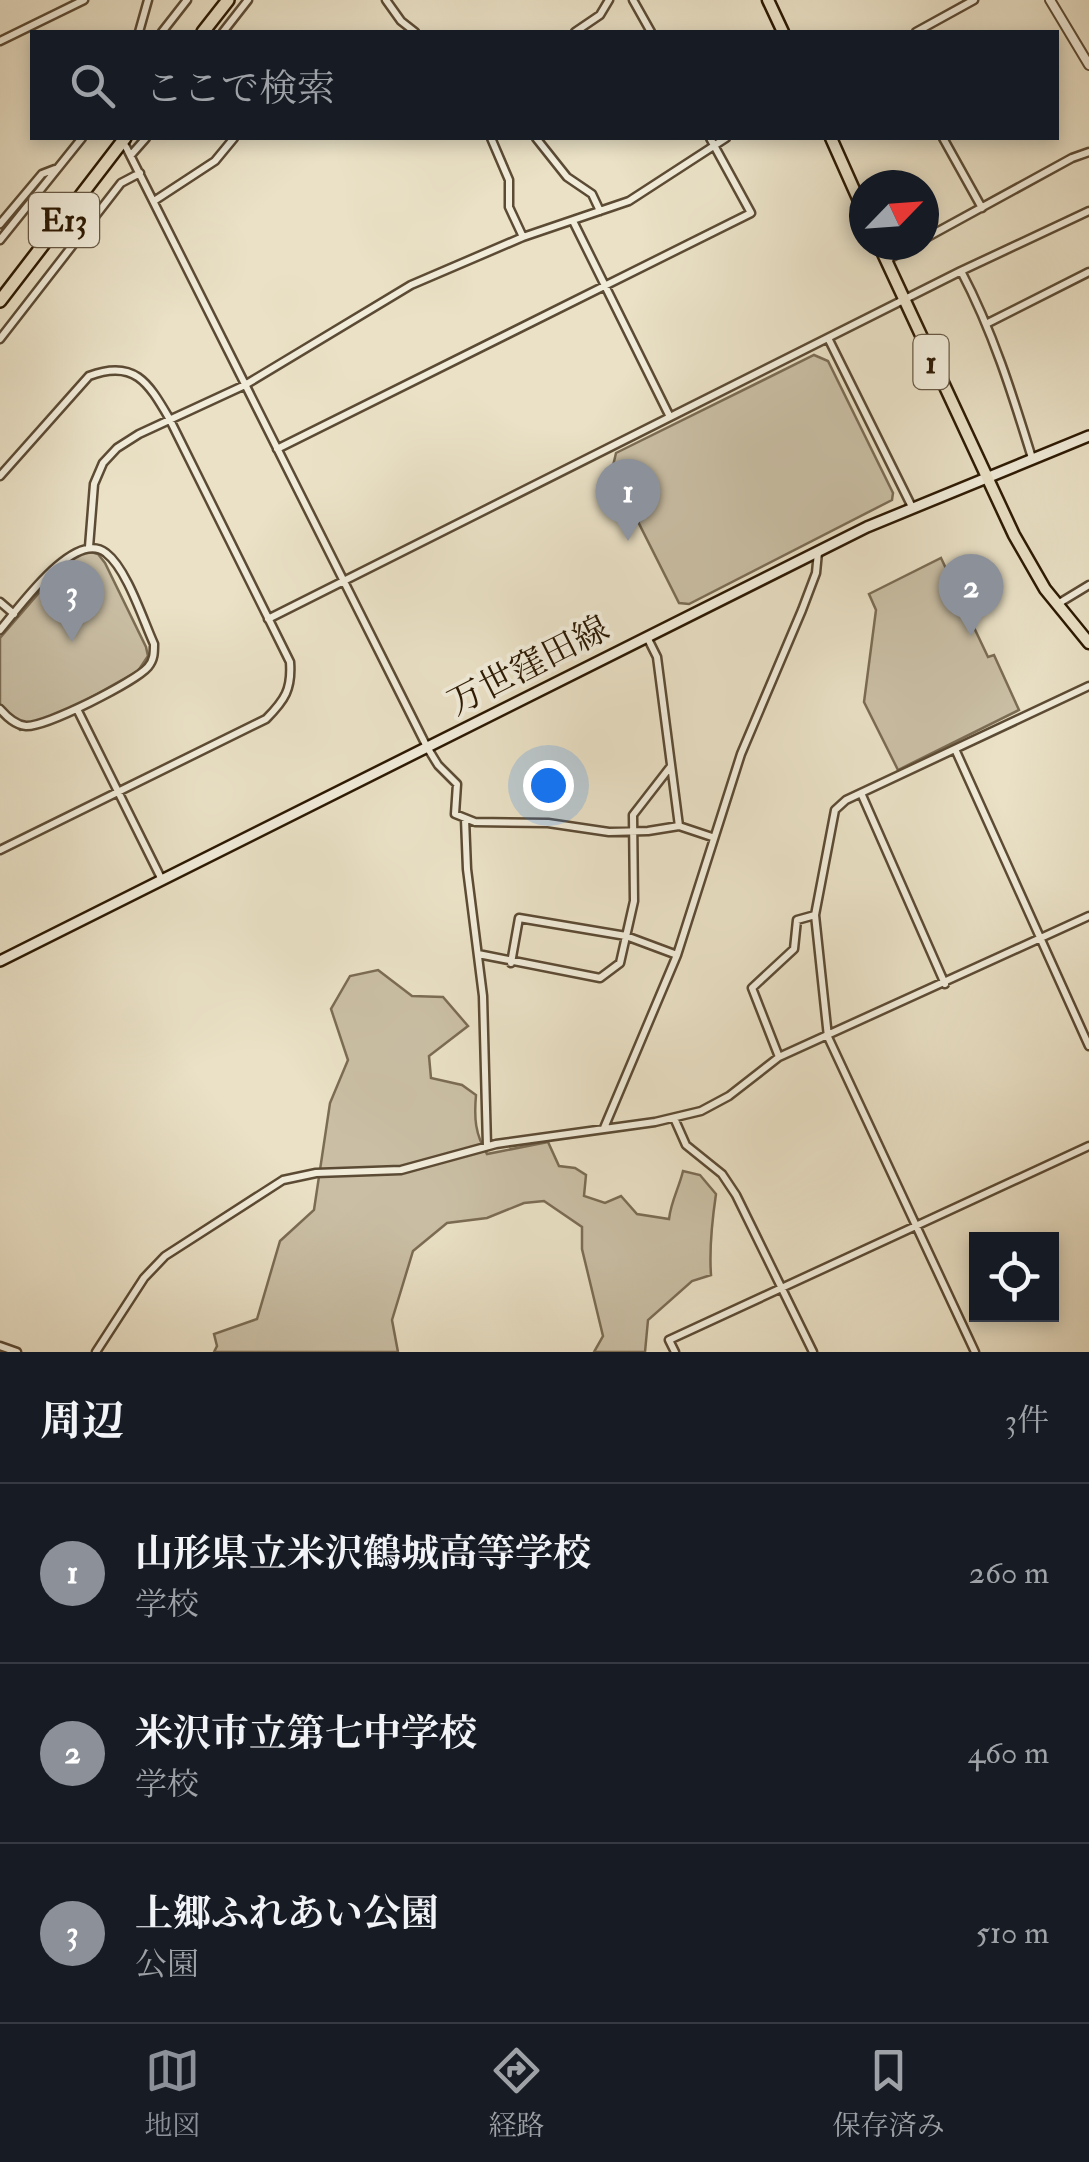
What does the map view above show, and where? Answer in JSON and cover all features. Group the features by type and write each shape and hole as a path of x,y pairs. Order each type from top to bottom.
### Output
{"highway":[{"path":"196,30 218,0"},
{"path":"205,30 228,0"},
{"name":"E13","path":"0,290 123,140"},
{"name":"E13","path":"0,301 123,140"}],"main road":[{"path":"772,0 784,30"},
{"path":"832,140 849,178"},
{"name":"1","path":"886,260 986,478 1036,576 1089,643"},
{"name":"万世窪田線","path":"0,961 818,551 912,507 1089,436"}],"street":[{"path":"0,41 84,0"},
{"path":"140,30 148,0"},
{"path":"164,30 187,0"},
{"path":"225,30 248,0"},
{"path":"386,0 412,30"},
{"path":"578,30 600,15 609,0"},
{"path":"633,0 650,30"},
{"path":"920,30 974,0"},
{"path":"1050,0 1089,65"},
{"path":"0,240 80,140"},
{"path":"123,140 427,747 457,784 455,814 465,819 635,832 679,826 712,838"},
{"path":"130,155 144,140"},
{"path":"153,201 215,160 232,140"},
{"path":"492,140 508,180 509,206 523,238"},
{"path":"538,140 566,177 592,194 600,211"},
{"path":"944,140 982,208"},
{"path":"89,547 94,484 103,464 117,448 168,418 245,384 411,285 523,238 629,200 712,141 751,212 277,449"},
{"path":"939,232 1089,152"},
{"path":"0,224 42,174 58,168"},
{"path":"0,339 121,182 140,173"},
{"path":"268,619 962,271 1089,212"},
{"path":"574,221 670,417"},
{"path":"962,271 988,322 1032,458"},
{"path":"988,322 1089,272"},
{"path":"828,338 912,507"},
{"path":"0,476 89,376 107,370 134,373 151,387 168,418 290,662 292,686 266,719 0,850"},
{"path":"0,630 67,556 89,547 105,552 116,565 154,644 154,658 148,669 77,709 26,726 0,711"},
{"path":"604,1128 677,956 741,754 809,592 818,551"},
{"path":"1056,605 1089,585"},
{"path":"0,602 14,614"},
{"path":"647,636 657,657 679,826"},
{"path":"976,1352 828,1037 815,915 835,810 861,793 1089,686"},
{"path":"77,709 161,878"},
{"path":"956,749 1089,1046"},
{"path":"478,954 600,978 620,962 634,900 633,815 671,766"},
{"path":"861,793 945,984"},
{"path":"465,819 466,869 483,996 487,1146"},
{"path":"779,1057 752,988 794,949 798,920 815,915"},
{"path":"96,1352 144,1278 164,1256 292,1177 401,1170 487,1146 700,1111 729,1096 779,1057 1089,916"},
{"path":"511,963 519,918 626,936 677,956"},
{"path":"674,1118 686,1145 722,1174 736,1195 813,1352"},
{"path":"675,1352 670,1340 1089,1146"},
{"path":"0,1346 17,1352"}],"shaded area":[{"path":"814,355 828,361 893,493 892,500 689,604 679,603 612,470 616,453"},
{"path":"87,551 98,554 105,563 148,656 138,671 36,728 20,730 0,712 0,638 69,558"},
{"path":"941,558 988,657 994,655 1019,710 898,770 864,702 876,610 869,594"},
{"path":"378,970 412,996 443,997 468,1026 429,1056 431,1078 462,1085 476,1095 476,1126 487,1154 548,1142 559,1166 575,1168 586,1175 584,1196 605,1203 621,1196 637,1214 669,1219 683,1171 700,1175 716,1194 711,1275 692,1281 648,1320 645,1352 594,1352 603,1336 582,1249 582,1227 544,1201 524,1203 487,1218 447,1223 413,1251 392,1320 398,1352 214,1352 214,1334 257,1319 280,1241 314,1210 330,1103 348,1060 331,1009 350,976"}],"place":[{"name":"山形県立米沢鶴城高等学校","path":"628,541"},
{"name":"米沢市立第七中学校","path":"971,636"},
{"name":"上郷ふれあい公園","path":"72,642"}]}
